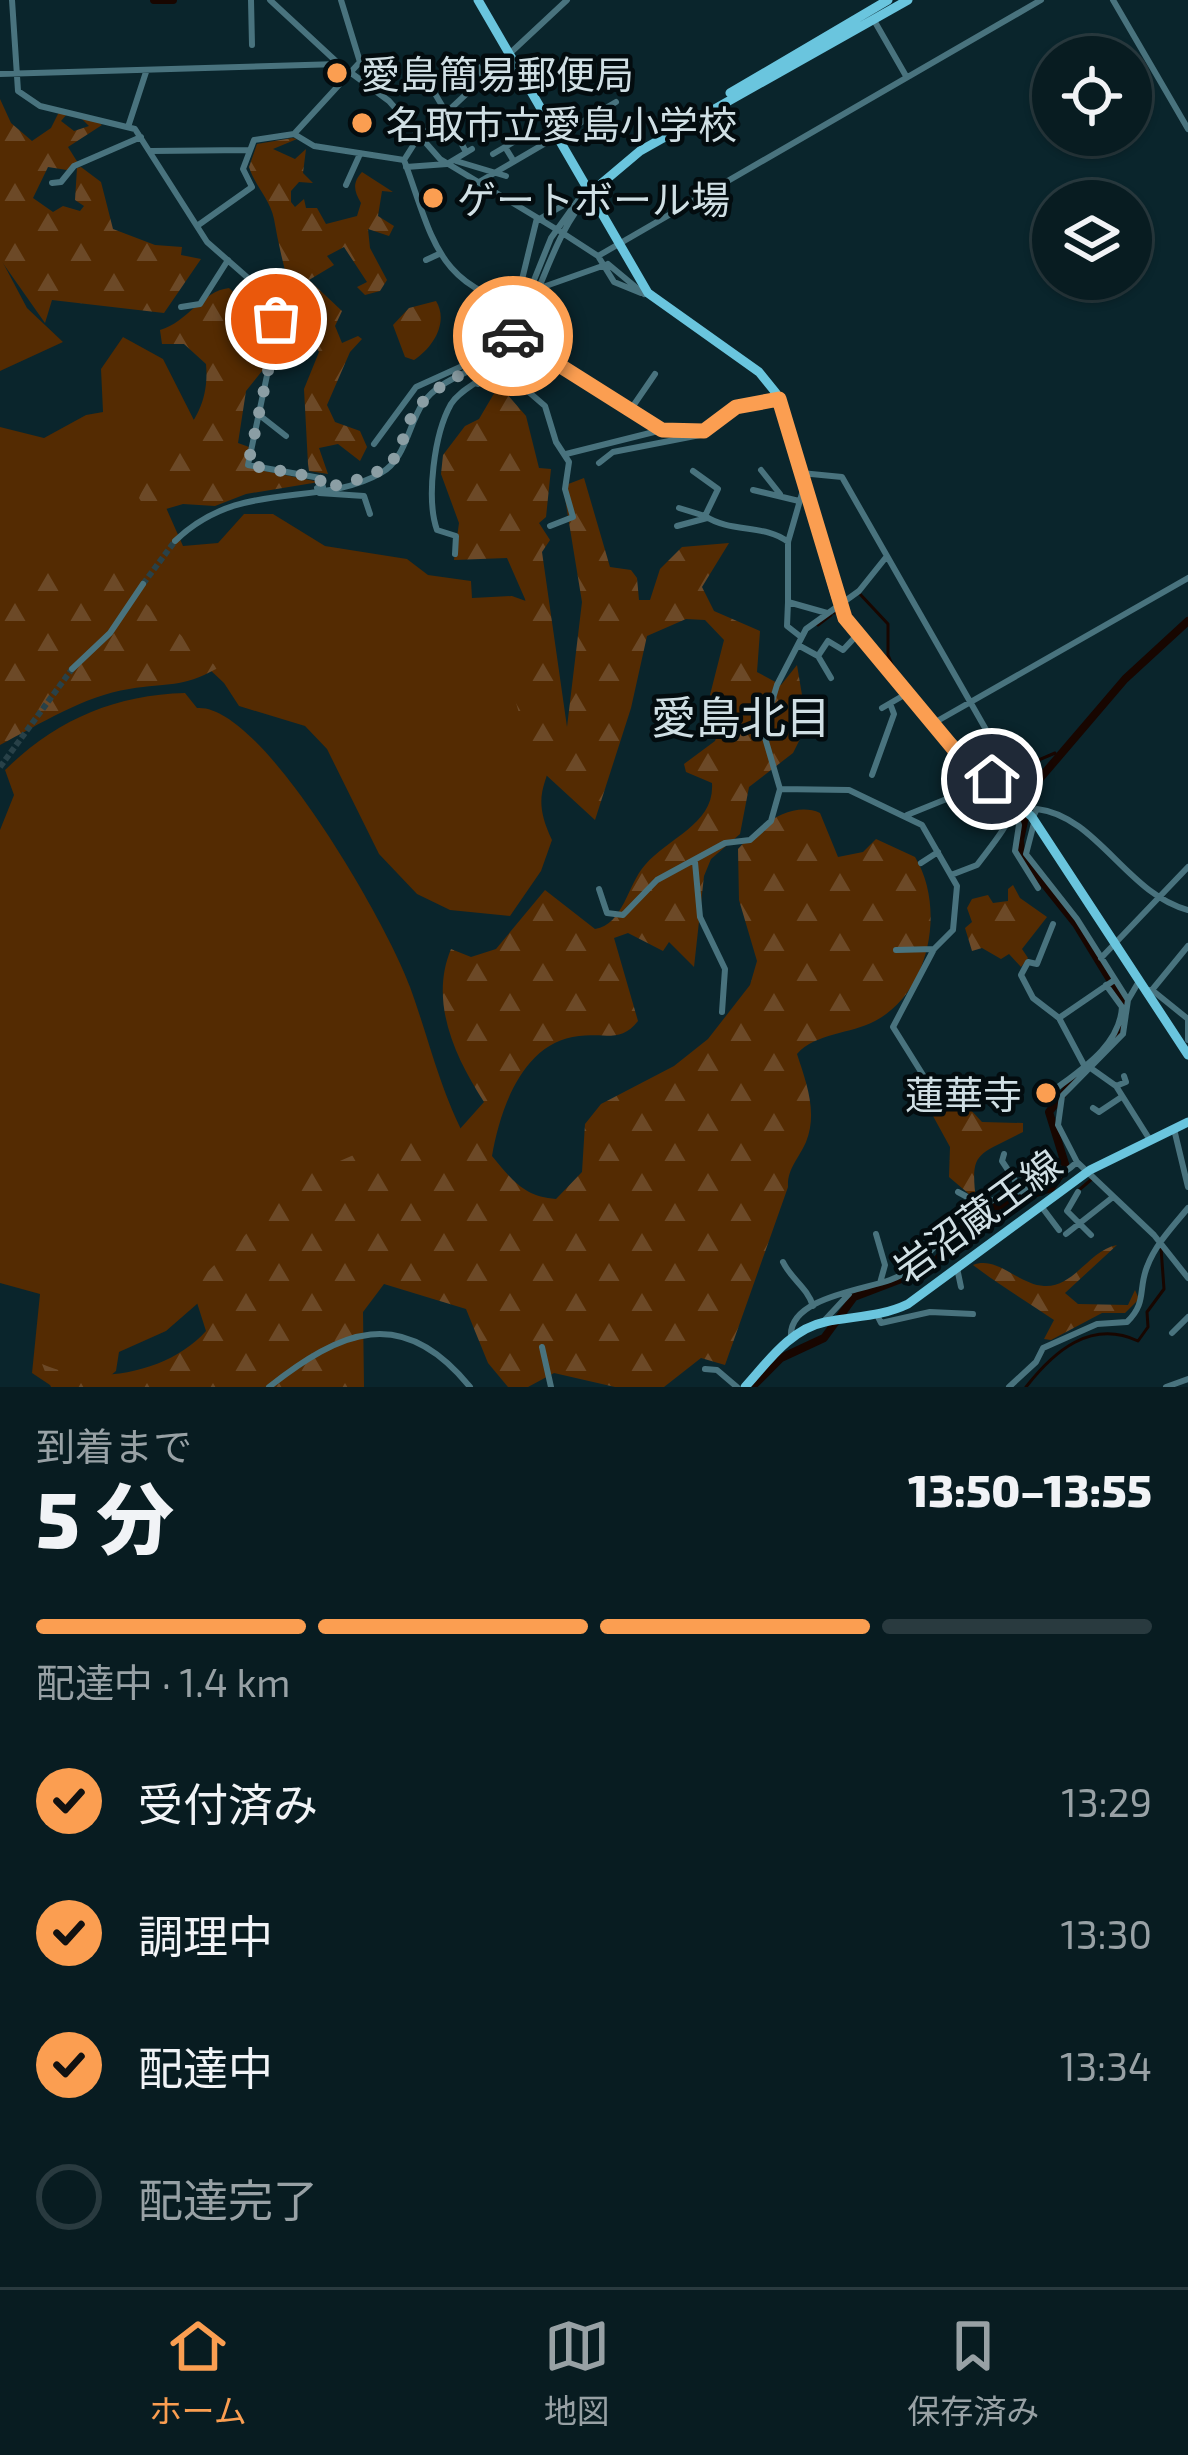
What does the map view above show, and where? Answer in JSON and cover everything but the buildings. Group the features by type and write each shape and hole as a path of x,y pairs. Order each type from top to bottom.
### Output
{"main road":[{"path":"478,0 646,293 759,372 779,399 835,610 986,782 1032,818 1188,1054"},
{"path":"588,192 648,141 888,0"},
{"path":"588,192 640,151 908,0"},
{"name":"岩沼蔵王線","path":"741,1387 792,1338 824,1322 877,1316 908,1304 1090,1170 1188,1122"}],"street":[{"path":"12,0 13,74 18,91 40,106 129,124 197,226 265,293 290,347 269,366 250,467 320,478 319,493 364,496 370,514"},
{"path":"251,0 251,45"},
{"path":"270,0 451,162 598,256 605,267 646,293"},
{"path":"197,226 252,187 244,170 254,140 294,134 353,75 360,62 341,0"},
{"path":"405,164 421,136 567,0"},
{"path":"598,256 1041,0"},
{"path":"1114,0 1188,129"},
{"path":"875,22 906,77"},
{"path":"473,58 500,91"},
{"path":"0,74 339,64"},
{"path":"129,124 146,72"},
{"path":"434,92 447,114"},
{"path":"478,182 616,102"},
{"path":"294,134 314,146 405,164 451,162 506,176"},
{"path":"493,154 525,135"},
{"path":"52,183 62,182 74,166 141,137"},
{"path":"451,162 469,151 458,137"},
{"path":"505,147 513,160"},
{"path":"151,151 249,149"},
{"path":"346,185 360,154"},
{"path":"405,164 443,265 482,293 539,307 545,286 605,267"},
{"path":"455,554 456,536 437,530 433,515 437,446 451,404 478,384 515,333 536,270 558,230 588,192"},
{"path":"478,384 471,367 473,349 500,332 516,302 538,219 564,205"},
{"path":"426,260 439,254"},
{"path":"181,307 200,304 228,260"},
{"path":"515,333 662,430"},
{"path":"374,444 416,387 493,362"},
{"path":"493,362 537,396 566,454 565,489 574,513 550,526"},
{"path":"176,541 218,512 363,480 389,467 428,396 471,367"},
{"path":"631,410 656,374"},
{"path":"599,464 613,452 704,431 736,407 779,399"},
{"path":"258,414 286,436"},
{"path":"566,454 662,430 704,431"},
{"path":"760,470 783,497"},
{"path":"693,471 717,487 705,517"},
{"path":"801,473 842,477 1009,770 926,812 903,815"},
{"path":"804,486 788,542 787,626 818,656 831,678"},
{"path":"753,490 799,501"},
{"path":"701,500 710,504"},
{"path":"679,508 788,542"},
{"path":"677,526 705,517"},
{"path":"599,889 607,913 623,915 657,880 724,843 756,836 771,821 780,788 763,731 799,641 887,556"},
{"path":"932,724 1188,578"},
{"path":"72,669 110,633 143,584"},
{"path":"788,602 835,610"},
{"path":"818,656 828,641 843,650 856,635"},
{"path":"872,775 894,715 886,707 906,694"},
{"path":"981,804 986,782"},
{"path":"967,806 986,782"},
{"path":"780,788 849,790 922,825 957,886 953,930 934,949 911,1005 893,1028 923,1075"},
{"path":"951,875 978,864 1015,801"},
{"path":"1015,801 1019,825 1015,852 1038,888"},
{"path":"1188,910 1157,899 1060,815 1036,809 1026,854 1101,958 1121,1007 1119,1026 1057,1107 1062,1140 1188,1277"},
{"path":"922,825 926,812"},
{"path":"921,863 938,852"},
{"path":"695,862 700,917 725,969 722,1012"},
{"path":"1101,958 1188,867"},
{"path":"1073,914 1085,901"},
{"path":"1053,924 1045,951 1036,964 1026,964 1021,978 1035,1001 1059,1018 1088,1067 1116,1086 1150,1140"},
{"path":"1128,1000 1148,990 1188,946"},
{"path":"896,950 934,949"},
{"path":"1059,1018 1110,983"},
{"path":"1110,983 1128,1000"},
{"path":"1148,990 1188,1020 1188,1040"},
{"path":"1054,1090 1124,1034 1128,1000"},
{"path":"1116,1086 1126,1082 1124,1076"},
{"path":"1094,1108 1099,1112 1120,1098"},
{"path":"1174,1130 1188,1186"},
{"path":"1004,1154 1001,1161 1024,1194"},
{"path":"792,1338 795,1322 814,1307 850,1290 880,1283 923,1260 982,1205 1045,1186 1078,1162"},
{"path":"958,1192 982,1205"},
{"path":"1078,1192 1067,1211 1090,1235"},
{"path":"1041,1206 1062,1232 1082,1223 1113,1197"},
{"path":"1009,1387 1036,1362 1042,1348 1097,1324 1127,1322 1142,1303 1144,1271 1188,1208"},
{"path":"876,1234 885,1265 880,1283"},
{"path":"783,1262 788,1277 809,1293 814,1307"},
{"path":"957,1268 961,1287"},
{"path":"824,1322 850,1290"},
{"path":"877,1316 881,1324 930,1312 973,1315"},
{"path":"1172,1334 1188,1318"},
{"path":"268,1387 298,1370 306,1356 355,1334 415,1338 470,1387"},
{"path":"542,1347 550,1387"},
{"path":"705,1369 717,1370 741,1387"},
{"path":"1166,1387 1188,1379"}],"green space":[{"path":"0,99 11,123 32,141 51,128 59,112 67,114 61,121 74,131 89,126 79,116 90,116 102,125 68,147 78,163 67,170 48,167 33,198 53,212 63,206 80,211 84,206 75,200 77,168 81,167 101,182 113,229 155,245 182,247 181,255 201,259 164,313 52,300 45,323 0,259"},
{"path":"297,139 273,149 295,159 306,149 303,173 313,183 299,182 291,191 291,202 295,207 304,199 306,208 317,208 326,224 357,216 361,203 355,183 362,172 393,192 382,191 378,216 394,226 389,236 368,229 370,248 387,280 380,291 365,295 357,287 367,282 344,247 327,256 334,265 309,280 342,311 335,326 342,343 358,336 362,339 350,352 327,405 335,422 360,431 367,447 360,461 338,444 319,448 328,474 309,471 308,464 304,389 319,352 290,287 272,212 249,167 257,144"},
{"path":"0,257 27,308 63,342 0,371"},
{"path":"229,288 246,304 240,333 256,334 270,361 246,391 238,443 249,447 246,467 319,482 246,494 215,506 183,504 149,514 139,498 193,421 206,386 206,364 184,344 162,344 160,330"},
{"path":"436,301 441,317 433,342 414,360 405,357 393,325 409,308"},
{"path":"123,337 163,359 201,434 160,494 183,546 218,543 244,514 273,514 325,546 407,559 428,575 471,581 472,598 512,596 537,605 553,739 542,808 552,840 541,871 510,916 450,910 417,894 379,854 327,749 305,726 239,706 224,683 143,607 0,575 0,427 44,438 86,415 103,412 101,369"},
{"path":"499,385 526,416 539,468 551,469 546,517 539,523 550,540 542,552 567,727 582,602 563,486 584,478 610,567 631,570 637,578 639,600 650,600 660,569 682,547 729,543 702,587 714,611 760,631 757,672 781,685 797,665 807,725 793,753 749,787 740,834 711,859 704,876 694,967 669,942 663,951 628,933 614,938 638,1021 618,1035 579,1036 542,1051 508,1099 492,1156 527,1191 556,1199 582,1172 585,1124 601,1104 674,1066 708,1039 750,985 757,961 739,900 738,849 786,813 820,813 838,857 863,852 876,839 915,857 930,901 927,949 919,971 908,991 875,1021 813,1042 797,1054 809,1097 809,1131 789,1175 725,1365 701,1358 664,1387 615,1387 554,1373 528,1387 508,1387 488,1363 466,1309 384,1284 363,1312 364,1387 51,1387 42,1364 106,1375 151,1366 190,1345 206,1331 192,1287 305,1176 363,1151 459,1130 484,1102 448,1028 443,989 451,949 471,957 496,949 545,890 595,929 605,926 619,912 645,865 706,809 712,783 686,772 684,764 715,741 720,729 710,695 724,640 705,620 686,619 647,636 631,708 595,820 533,763 515,699 505,685 507,652 538,669 525,599 507,558 454,560 459,523 441,474 443,455 465,426 479,419"},
{"path":"31,563 108,575 131,567 146,576 146,604 218,668 184,682 95,698 0,745 0,568"},
{"path":"185,693 197,708 224,716 255,741 288,778 351,872 398,958 442,1085 468,1143 228,1277 166,1331 119,1352 116,1371 97,1387 53,1387 32,1373 40,1294 0,1283 0,830 14,795 5,770 45,737 88,714 134,699"},
{"path":"1013,885 1020,898 1047,917 1022,949 1028,958 1021,967 1009,954 1001,959 982,948 972,951 965,928 972,922 967,908 972,899 988,895 993,903 1008,901"},
{"path":"952,1090 982,1122 1023,1123 1023,1132 995,1146 976,1163 976,1200 949,1177 950,1147 927,1105 941,1091"},
{"path":"1117,1245 1065,1293 1078,1304 1128,1305 1135,1290 1139,1299 1125,1313 1102,1313 1051,1340 1044,1339 1054,1320 973,1265 991,1264 1035,1284 1055,1285"}],"waterway":[{"path":"154,0 173,0"},
{"path":"859,593 888,624 888,655 896,674"},
{"path":"818,625 831,615"},
{"path":"1114,1041 1125,1013 1123,1001 1076,924 1021,855 1020,840 1031,789 1125,679 1188,621"},
{"path":"1013,771 1055,753"},
{"path":"972,757 998,758"},
{"path":"752,1387 781,1358 824,1338 854,1297 930,1268 975,1214 1051,1188 1066,1167 1049,1112 1077,1076"},
{"path":"1079,1190 1093,1178"},
{"path":"1026,1387 1061,1351 1089,1336 1121,1335 1138,1341 1148,1327 1147,1312 1164,1289 1161,1248"}],"tunnel":[{"path":"143,584 175,541"},
{"path":"0,767 72,669"}],"way so far":[{"path":"276,319 290,350 269,366 248,465 320,478 322,488 363,480 389,467 428,396 492,359 513,336"}],"place":[{"name":"愛島簡易郵便局","path":"337,73"},
{"name":"名取市立愛島小学校","path":"362,123"},
{"name":"ゲートボール場","path":"433,198"},
{"name":"蓮華寺","path":"1046,1093"}],"district":[{"name":"愛島北目","path":"741,716"}],"route":[{"path":"513,336 515,333 662,430 704,431 736,407 779,399 845,618 958,754 992,779"}]}
